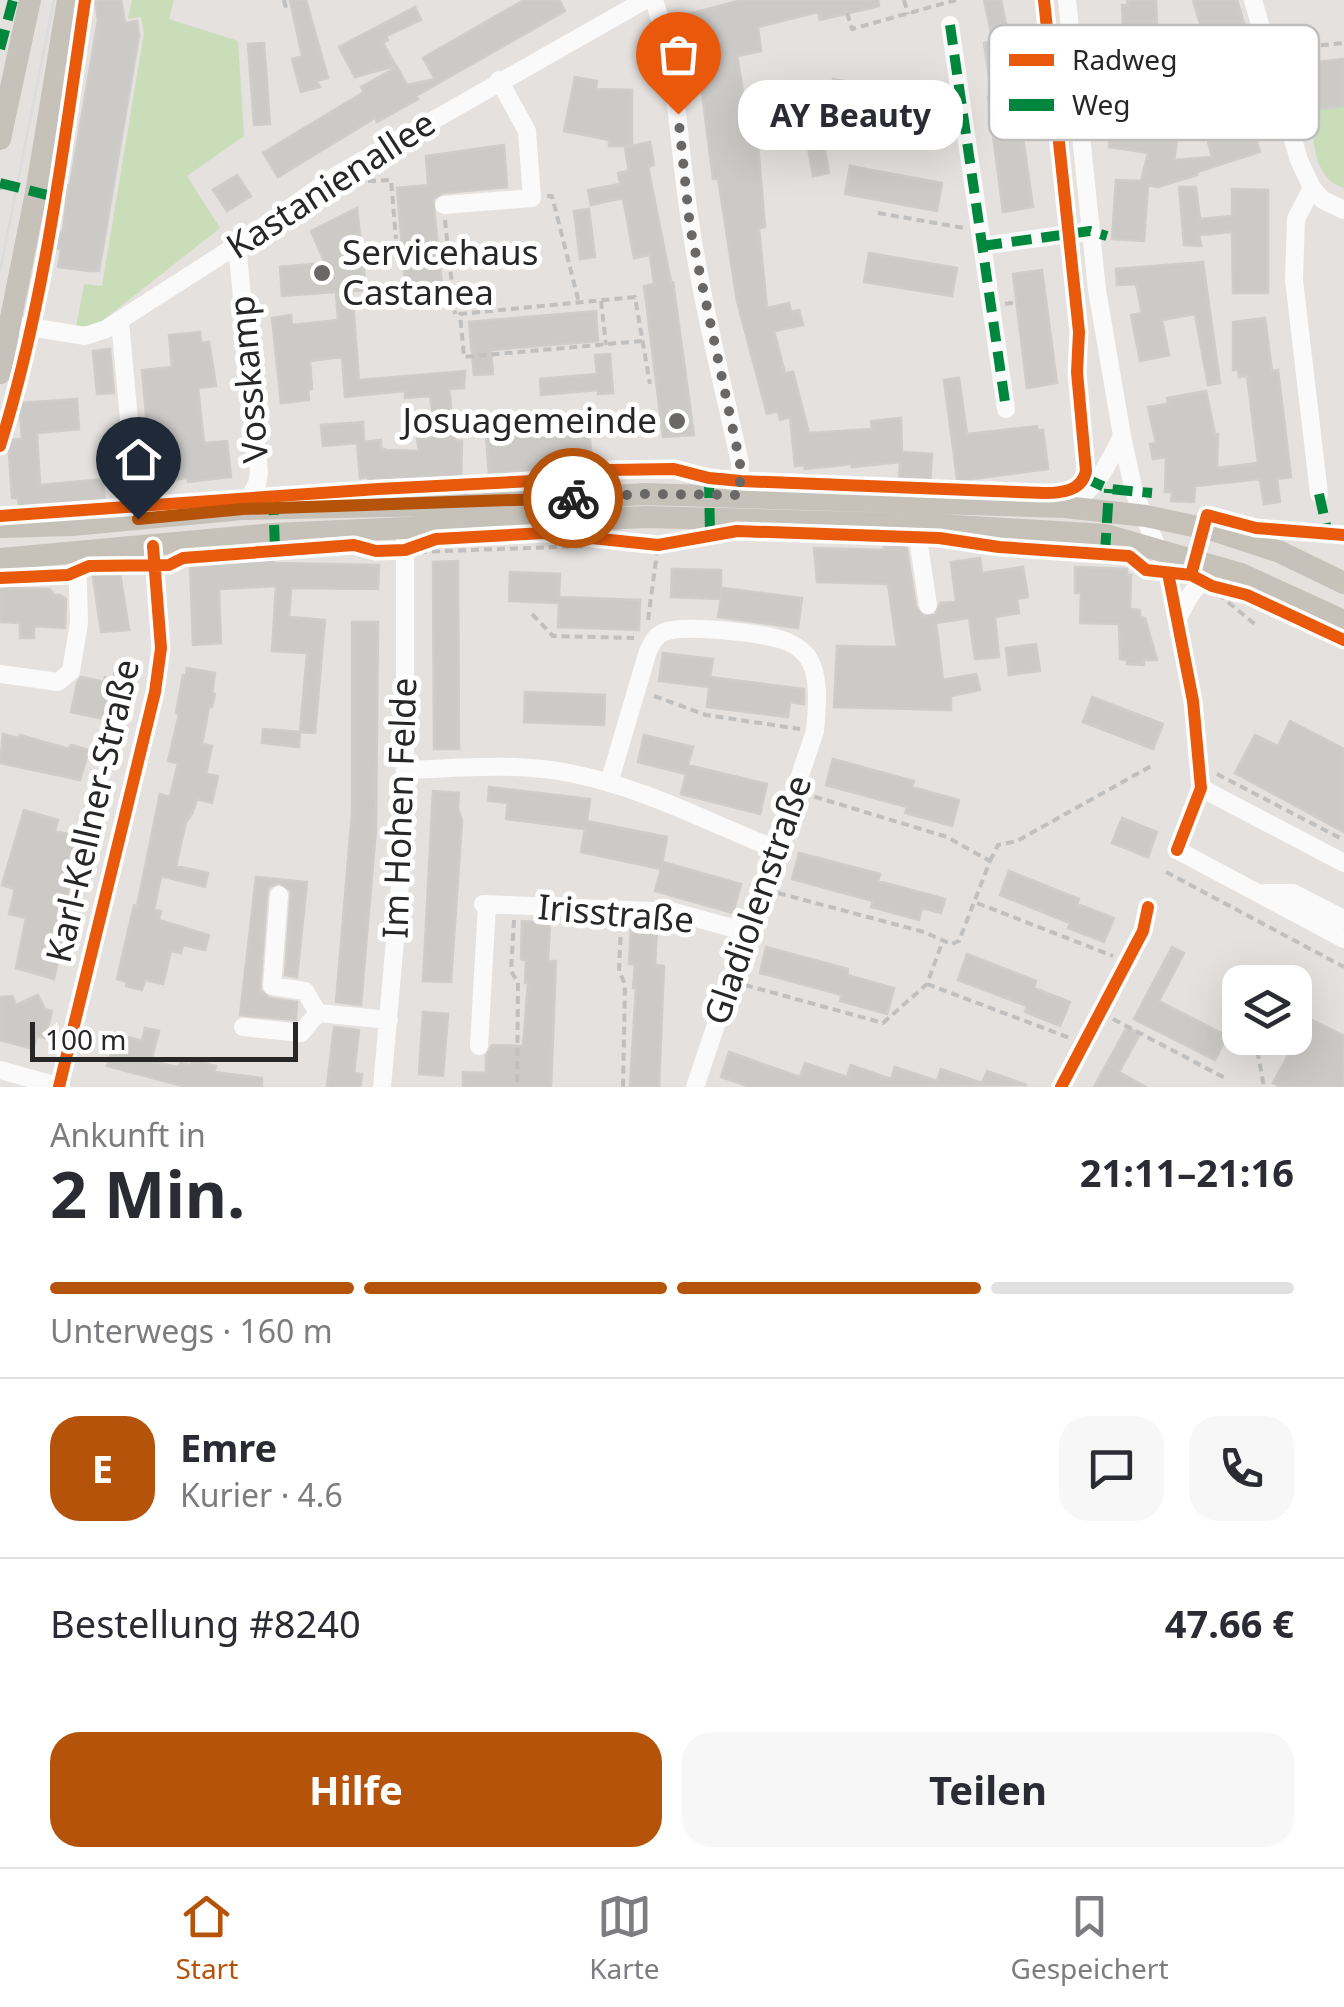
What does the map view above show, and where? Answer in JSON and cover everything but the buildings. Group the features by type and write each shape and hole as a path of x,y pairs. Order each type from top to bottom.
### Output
{"main road":[{"path":"1,128 30,0"},
{"path":"0,373 12,324 68,0"},
{"path":"0,527 243,509 483,504 645,494 1065,506 1146,516 1232,536 1280,552 1344,582"},
{"path":"0,559 274,534 405,539 647,517 916,525 1106,536 1241,574 1344,620"}],"street":[{"name":"Kastanienallee","path":"12,324 85,336 120,321 335,176 645,0"},
{"path":"654,0 668,40 690,227 740,463 740,495"},
{"path":"1067,0 1069,25"},
{"path":"1253,0 1260,25"},
{"path":"950,25 1006,408"},
{"path":"444,206 532,198 527,131 500,80"},
{"path":"1081,140 1090,231 1122,436 1134,492 1159,548 1178,618 1193,701 1201,788 1177,850 1344,939"},
{"path":"1293,140 1312,188 1324,200 1344,210"},
{"path":"1312,188 1296,219 1294,280 1319,494"},
{"path":"982,246 1090,231"},
{"name":"Vosskamp","path":"237,245 259,473 243,509"},
{"path":"120,321 138,519"},
{"path":"1065,506 1082,498 1096,483 1122,436"},
{"path":"916,525 928,605"},
{"name":"Im Hohen Felde","path":"382,1087 406,770 405,539"},
{"name":"Karl-Kellner-Straße","path":"60,1087 155,692 161,648 153,546"},
{"path":"0,674 58,682 70,670 79,623 76,554"},
{"path":"1178,618 1189,596 1203,581 1213,576 1241,574"},
{"name":"Gladiolenstraße","path":"651,630 679,628 779,639 808,656 814,674 814,731 695,1087"},
{"path":"609,783 651,630"},
{"path":"406,770 527,768 572,773 609,783 776,849"},
{"path":"1201,788 1344,862"},
{"path":"1260,893 1293,893 1344,919"},
{"path":"279,894 272,986 305,991 318,1014"},
{"name":"Irisstraße","path":"479,1046 485,904 674,912 747,932"},
{"path":"1061,1087 1143,931 1148,907"},
{"path":"318,1014 389,1020"},
{"path":"243,1027 301,1032 318,1014"},
{"path":"0,1070 60,1087"}],"path":[{"path":"284,0 287,12"},
{"path":"904,0 908,14"},
{"path":"847,13 852,29 956,0"},
{"path":"1319,45 1344,43"},
{"path":"859,124 944,143 966,138"},
{"path":"368,182 391,180 396,239"},
{"path":"532,198 552,196 579,303"},
{"path":"444,206 455,314"},
{"path":"878,212 961,229 979,225"},
{"path":"642,341 464,358 460,314 634,297 650,384"},
{"path":"602,300 606,344"},
{"path":"405,539 544,533 636,544"},
{"path":"532,614 553,636 651,630 658,545"},
{"path":"1212,586 1221,600 1256,625"},
{"path":"637,690 706,714 814,731"},
{"path":"762,889 924,932 942,943 959,941 998,845 1017,842 1153,765"},
{"path":"1200,765 1344,840"},
{"path":"795,790 947,836 990,861"},
{"path":"1166,872 1344,967"},
{"path":"976,903 1126,962"},
{"path":"514,905 512,971 518,984 517,1087"},
{"path":"622,910 619,972 626,984 623,1087"},
{"path":"731,981 883,1023 926,984 942,943"},
{"path":"926,984 1083,1044"},
{"path":"1100,1012 1225,1078"},
{"path":"1258,1055 1264,1087"}],"green space":[{"path":"132,0 174,0 169,19 238,41 244,136 187,176 220,228 97,325 76,327 84,284 102,286 144,33 141,17 128,19"},
{"path":"1344,106 1344,188 1326,176 1316,155 1314,140 1319,140 1319,109"}],"tram line":[{"path":"0,271 54,0"}],"marked path":[{"path":"0,49 13,0"},
{"path":"950,25 1006,409"},
{"path":"0,183 55,197"},
{"path":"982,246 1090,231 1107,236"},
{"path":"709,478 710,535"},
{"path":"1085,478 1109,489 1152,493"},
{"path":"1105,553 1109,489"},
{"path":"1319,494 1328,534"},
{"path":"273,495 275,549"}],"cycle path":[{"path":"0,446 41,281 85,0"},
{"path":"1044,0 1047,25"},
{"path":"0,516 573,479 609,470 674,469 741,481 1044,493 1070,490 1080,483 1086,471 1077,372 1079,332 1059,140"},
{"path":"1191,575 1207,515 1256,528 1344,535"},
{"path":"0,578 68,575 89,566 169,565 183,558 354,545 376,551 405,550 436,539 544,533 658,545 737,531 939,538 999,547 1129,556 1146,570 1191,575 1212,586 1247,595 1344,640"},
{"path":"59,1087 155,692 161,648 153,546"},
{"path":"1168,573 1193,701 1201,788 1177,850"},
{"path":"1061,1087 1143,931 1148,907"}],"way so far":[{"path":"573,498 740,495 740,463 690,227 678,114"}],"place":[{"name":"AY Beauty","path":"678,114"},
{"name":"Servicehaus Castanea","path":"322,273"},
{"name":"Josuagemeinde","path":"677,421"}],"route":[{"path":"138,519 243,509 573,498"}]}
